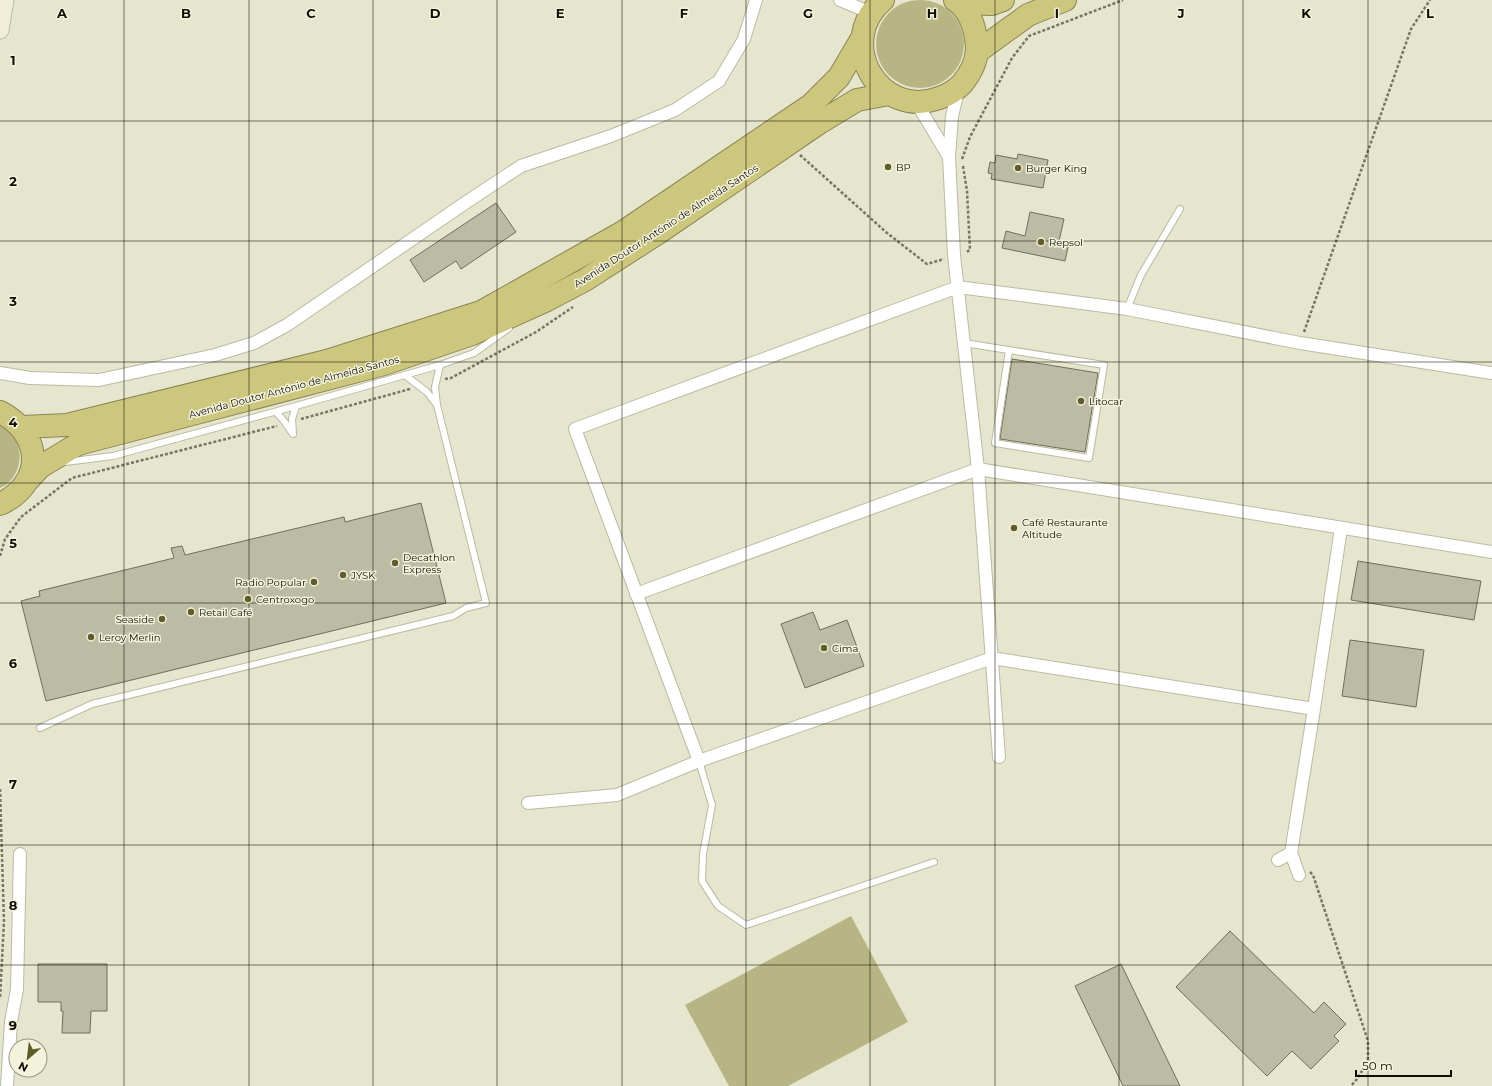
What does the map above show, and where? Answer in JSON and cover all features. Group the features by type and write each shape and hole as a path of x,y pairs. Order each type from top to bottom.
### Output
{"highway":[{"path":"958,2 992,4 1003,0"},
{"path":"977,52 1028,15 1065,0"},
{"path":"877,7 865,25 862,38 862,54 867,70 877,83 889,94 902,100 916,102 932,101 946,96 959,87 968,77 974,65 977,52 976,34 970,18 958,2"},
{"name":"Avenida Doutor António de Almeida Santos","path":"22,428 67,425 327,361 480,312 623,232 811,105 839,77 862,38"},
{"name":"Avenida Doutor António de Almeida Santos","path":"4,507 34,474 78,444 384,364 472,334 547,300 585,280 658,233 819,123 857,100 889,94"},
{"name":"Avenida Doutor António de Almeida Santos","path":"0,412 12,418 22,428 29,439 33,453 32,467 34,474"}],"street":[{"path":"0,30 5,0"},
{"path":"0,373 30,378 99,380 215,355 254,343 287,325 521,166 611,136 675,110 719,81 744,38 756,0"},
{"path":"840,0 877,7"},
{"path":"959,87 952,116 949,157 954,255 978,469 999,757"},
{"path":"916,102 949,157"},
{"path":"699,761 575,429 958,287 1127,309 1300,343 1492,373"},
{"path":"636,594 978,469 1492,552"},
{"path":"1299,875 1291,853 1341,528"},
{"path":"528,803 617,795 699,761 992,658 1314,709"},
{"path":"1278,860 1291,853"},
{"path":"7,1086 12,1022 17,989 20,854"}],"lane":[{"path":"1127,309 1141,274 1180,209"},
{"path":"34,474 73,460 113,456 406,376 440,365 474,353 547,300"},
{"path":"964,343 1009,350 1104,365 1089,458 995,443 1009,350"},
{"path":"40,728 92,704 453,616 466,608 486,603 437,405 435,386 440,365"},
{"path":"406,376 427,392 437,405"},
{"path":"276,412 293,434 292,419 296,406"},
{"path":"699,761 712,805 703,854 702,881 718,906 746,925 934,862"}],"path":[{"path":"1300,343 1412,29 1430,0"},
{"path":"0,789 4,914 0,999"},
{"path":"1291,853 1313,875 1368,1042 1368,1061 1351,1086"}],"shaded area":[{"path":"920,0 937,3 945,7 957,19 961,27 964,44 961,61 957,69 945,81 937,85 920,88 903,85 895,81 883,69 879,61 876,44 879,27 883,19 895,7 903,3"},
{"path":"0,425 14,437 20,456 18,469 15,475 6,485 0,488"},
{"path":"851,916 908,1022 788,1086 729,1086 685,1005"}],"building":[{"name":"Burger King","path":"1018,154 1048,160 1043,188 991,179 992,174 988,173 990,162 995,163 996,155 1017,159"},
{"path":"496,203 516,232 461,269 456,261 424,282 410,260"},
{"path":"1030,212 1064,219 1059,241 1069,243 1065,261 1002,248 1006,231 1025,236"},
{"path":"1012,359 1098,373 1085,452 1000,439"},
{"path":"421,503 446,603 46,701 21,601 40,596 39,591 174,558 171,548 182,546 185,555 344,517 345,522"},
{"path":"1358,561 1481,581 1474,620 1351,600"},
{"name":"Cima","path":"813,612 820,630 847,620 864,666 805,688 781,624"},
{"path":"1350,640 1424,650 1416,707 1342,696"},
{"path":"1230,931 1314,1013 1324,1002 1346,1024 1334,1036 1339,1041 1311,1069 1292,1051 1267,1076 1176,987"},
{"path":"38,964 107,964 107,1011 91,1011 90,1033 62,1033 63,1011 61,1011 61,1002 38,1002"},
{"path":"1121,964 1180,1086 1123,1086 1075,986"}],"place":[{"name":"BP","path":"888,167"},
{"name":"Burger King","path":"1018,168"},
{"name":"Repsol","path":"1041,242"},
{"name":"Litocar","path":"1081,401"},
{"name":"Café Restaurante Altitude","path":"1014,528"},
{"name":"Decathlon Express","path":"395,563"},
{"name":"JYSK","path":"343,575"},
{"name":"Radio Popular","path":"314,582"},
{"name":"Centroxogo","path":"248,599"},
{"name":"Retail Café","path":"191,612"},
{"name":"Seaside","path":"162,619"},
{"name":"Leroy Merlin","path":"91,637"},
{"name":"Cima","path":"824,648"}]}
